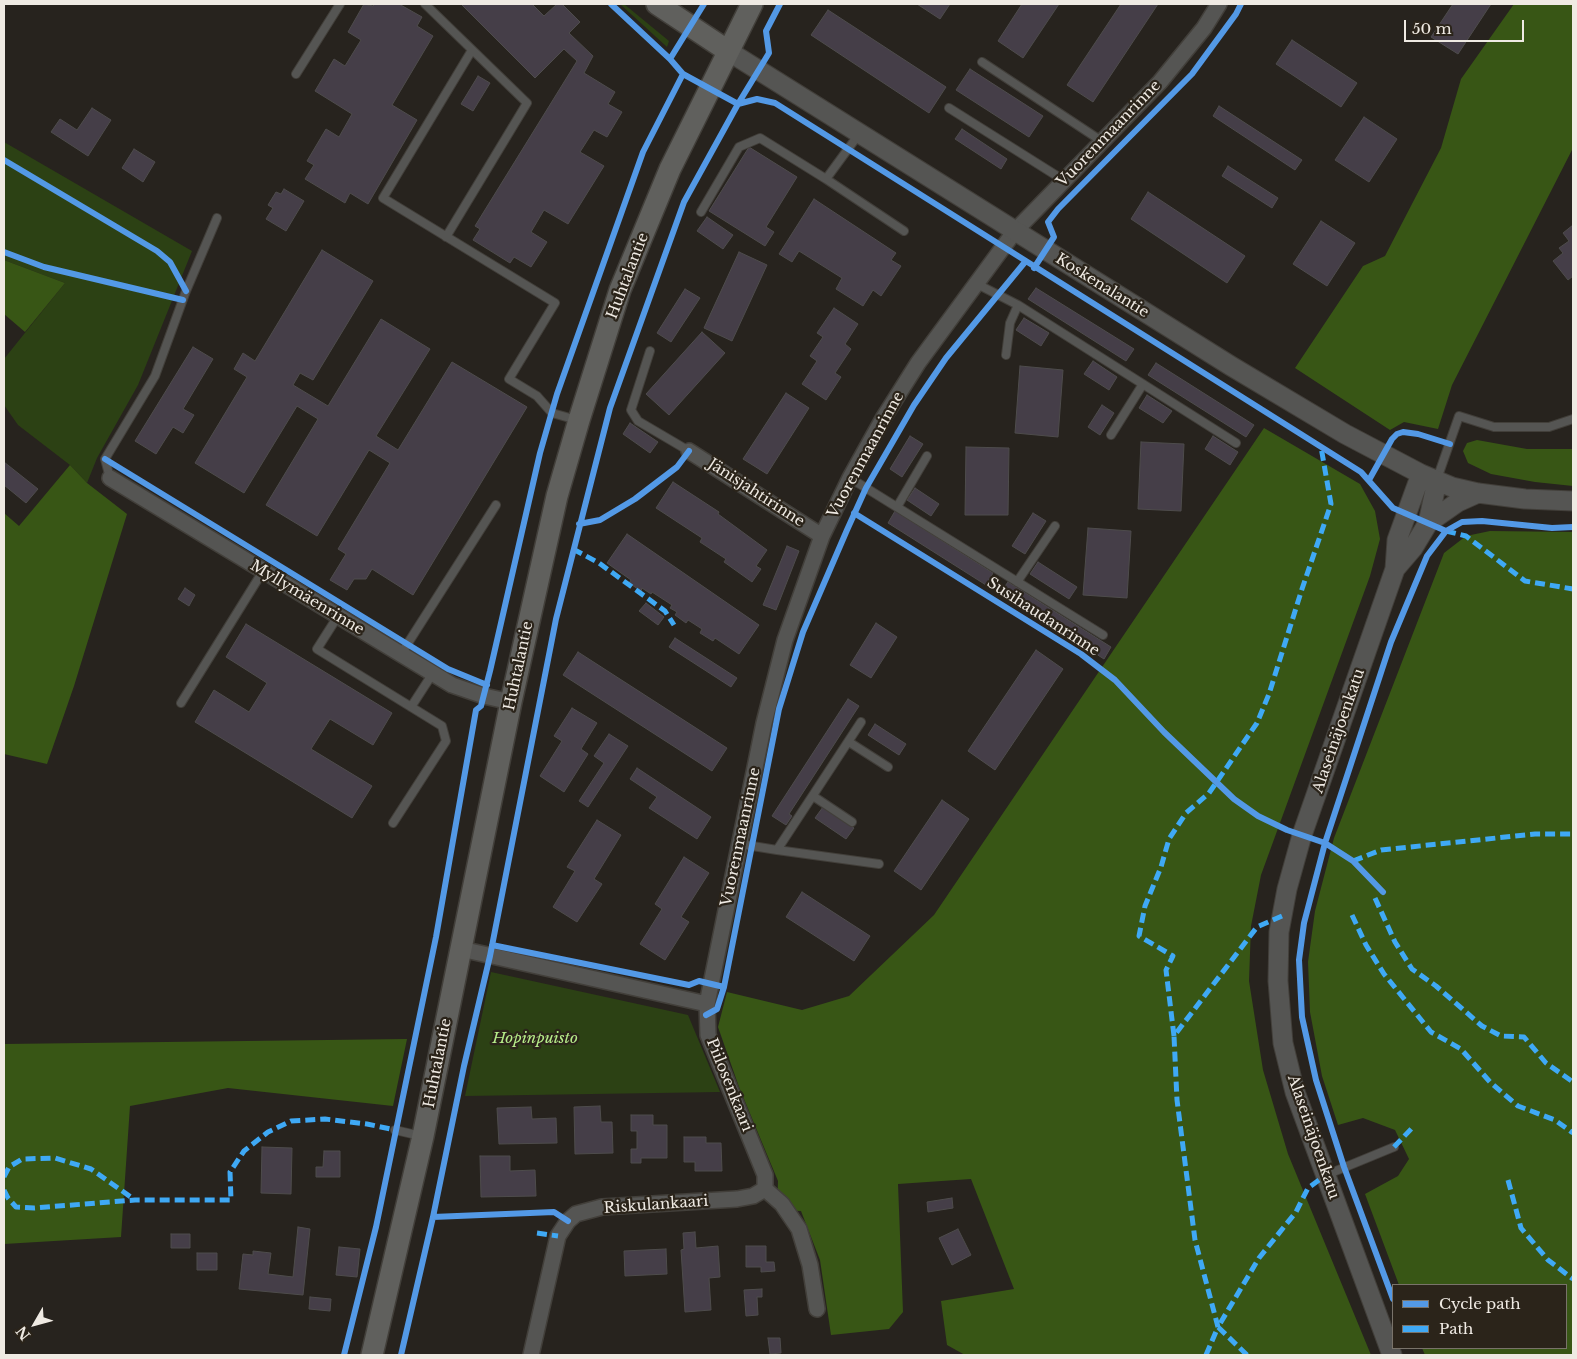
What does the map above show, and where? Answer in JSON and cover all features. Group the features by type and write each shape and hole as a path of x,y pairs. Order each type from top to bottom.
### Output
{"main road":[{"name":"Koskenalantie","path":"657,4 728,51"},
{"name":"Huhtalantie","path":"372,1355 423,1136 511,702 553,513 578,420 620,290 670,169 752,4"}],"street":[{"name":"Vuorenmaanrinne","path":"707,1004 764,723 785,640 822,536 850,478 884,417 918,364 1015,231 1160,82 1204,28 1219,4"},
{"name":"Koskenalantie","path":"728,51 1256,381 1346,434 1429,477 1478,493 1525,499 1573,501"},
{"name":"Jänisjahtirinne","path":"689,451 822,536"},
{"name":"Alaseinäjoenkatu","path":"1428,524 1429,477"},
{"name":"Alaseinäjoenkatu","path":"1392,1355 1295,1092 1283,1043 1278,981 1279,932 1287,888 1302,835 1395,569 1397,540 1429,477"},
{"name":"Myllymäenrinne","path":"110,478 432,674 452,685 474,693 511,702"},
{"name":"Alaseinäjoenkatu","path":"1395,569 1413,548 1428,524 1458,502 1478,493"},
{"path":"461,950 707,1004"},
{"name":"Piilosenkaari","path":"707,1004 708,1035 764,1175 765,1190"},
{"path":"765,1190 782,1204 799,1229 810,1265 817,1309"},
{"name":"Riskulankaari","path":"531,1355 558,1236 568,1221 576,1214 602,1207 738,1200 765,1190"}],"lane":[{"path":"296,74 340,4"},
{"path":"425,4 527,103 446,237"},
{"path":"472,50 382,198 555,303 509,378 537,396 552,412 578,420"},
{"path":"982,62 1103,142"},
{"path":"950,108 1064,181"},
{"path":"826,179 859,134"},
{"path":"701,212 739,147 760,138 904,231"},
{"path":"110,478 105,459 155,376 186,291 218,218"},
{"path":"977,284 1018,305 1236,443"},
{"path":"1006,355 1010,324 1018,305"},
{"path":"650,351 631,410 638,421 689,451"},
{"path":"1111,435 1143,384"},
{"path":"1429,477 1459,416 1494,427 1549,427 1573,419"},
{"path":"896,507 928,456"},
{"path":"850,478 1103,635"},
{"path":"401,654 496,505"},
{"path":"1017,582 1055,526"},
{"path":"181,703 263,571"},
{"path":"338,616 317,649 442,726 446,741 393,823"},
{"path":"411,707 432,674"},
{"path":"777,850 861,722"},
{"path":"849,742 888,767"},
{"path":"813,796 852,822"},
{"path":"740,844 879,864"},
{"path":"396,1130 423,1136"},
{"path":"1326,1175 1394,1147"}],"green space":[{"path":"620,4 624,4 669,41 667,47"},
{"path":"1514,4 1573,4 1573,148 1452,385 1438,429 1404,422 1390,430 1295,368 1363,266 1385,256 1441,148 1461,79"},
{"path":"4,142 192,251 138,385 97,458 87,483 70,465 18,425 4,405 4,359 65,283 4,260"},
{"path":"4,260 65,283 25,332 4,314"},
{"path":"1264,428 1360,484 1375,511 1380,539 1370,576 1261,875 1251,926 1249,981 1263,1070 1288,1154 1371,1355 965,1355 947,1345 941,1301 1014,1289 971,1179 898,1184 903,1312 889,1329 831,1335 820,1260 801,1211 777,1210 778,1181 739,1087 718,1027 727,992 802,1010 849,996 934,915"},
{"path":"1477,440 1527,449 1573,449 1573,486 1535,482 1491,474 1468,463 1463,451 1467,443"},
{"path":"70,465 87,483 127,514 74,686 47,764 4,754 4,513 19,526"},
{"path":"1490,531 1573,532 1573,1355 1425,1355 1422,1349 1567,1349 1567,1284 1399,1284 1365,1194 1398,1176 1409,1159 1395,1130 1363,1118 1338,1125 1322,1076 1310,1012 1308,962 1315,911 1334,838 1444,553 1466,536"},
{"name":"Hopinpuisto","path":"491,972 688,1015 720,1092 465,1096"},
{"path":"407,1039 393,1106 228,1088 130,1106 121,1237 4,1244 4,1044"}],"building":[{"path":"364,4 373,6 375,4 399,4 422,17 417,26 433,36 392,105 417,120 368,204 350,193 345,203 305,179 314,165 307,161 326,129 339,137 352,114 315,91 334,59 345,66 361,40 348,32"},
{"path":"461,4 532,4 544,16 557,4 562,4 580,22 569,33 593,56 584,73 615,92 608,104 622,112 607,137 594,130 580,152 604,166 568,224 544,210 531,232 547,242 531,267 514,257 510,263 473,240 480,229 475,226 577,61 564,49 535,78"},
{"path":"917,4 950,4 940,19"},
{"path":"1022,4 1059,4 1023,58 998,41"},
{"path":"1121,4 1158,4 1093,102 1067,85"},
{"path":"1453,4 1491,4 1458,54 1431,37"},
{"path":"828,10 946,87 929,113 811,35"},
{"path":"1292,40 1357,83 1341,107 1276,64"},
{"path":"970,69 1043,116 1029,137 956,90"},
{"path":"478,76 490,83 473,111 461,104"},
{"path":"1219,106 1302,160 1295,170 1213,116"},
{"path":"92,108 111,120 88,156 51,132 60,119 77,130"},
{"path":"1364,117 1397,139 1369,182 1335,160"},
{"path":"962,129 1007,159 1001,169 955,139"},
{"path":"749,147 797,177 766,227 774,232 765,246 709,211"},
{"path":"134,149 155,162 143,182 122,168"},
{"path":"1228,166 1278,198 1272,208 1222,176"},
{"path":"284,189 304,201 286,231 266,219 273,208 268,205 276,192 281,194"},
{"path":"1148,192 1245,256 1227,283 1131,219"},
{"path":"814,199 896,253 891,260 901,266 881,296 873,290 863,306 836,289 842,278 799,251 792,262 779,254"},
{"path":"707,217 733,235 723,249 697,231"},
{"path":"1321,221 1355,243 1327,286 1293,264"},
{"path":"1573,225 1573,276 1568,280 1553,261 1563,253 1559,248 1569,241 1563,233"},
{"path":"322,250 373,281 313,380 300,373 293,385 328,406 381,319 430,349 376,436 398,450 452,362 527,407 413,595 372,569 366,579 354,579 347,590 330,580 346,554 338,549 390,463 369,450 317,536 266,505 318,419 297,406 244,493 195,463 247,377 234,369 243,353 255,361"},
{"path":"739,252 767,265 732,341 704,328"},
{"path":"1036,288 1134,349 1126,361 1028,299"},
{"path":"685,289 700,298 671,342 657,333"},
{"path":"834,308 858,324 845,344 851,349 835,373 841,377 826,400 802,384 817,361 810,356 823,337 817,333"},
{"path":"1024,318 1049,333 1041,346 1016,330"},
{"path":"702,332 725,353 669,415 646,394"},
{"path":"193,347 213,359 183,409 194,415 183,433 173,427 156,454 135,441"},
{"path":"1093,361 1117,377 1109,390 1084,374"},
{"path":"1156,363 1254,425 1246,437 1148,375"},
{"path":"1020,366 1063,370 1058,437 1015,433"},
{"path":"786,393 809,408 767,474 743,459"},
{"path":"1147,395 1172,411 1163,423 1139,408"},
{"path":"1102,405 1114,413 1100,435 1088,427"},
{"path":"630,423 658,442 650,453 623,434"},
{"path":"910,436 923,444 902,477 890,469"},
{"path":"1213,436 1238,452 1230,465 1205,449"},
{"path":"1141,442 1184,444 1181,511 1138,509"},
{"path":"966,447 1009,448 1008,515 965,515"},
{"path":"4,462 38,489 26,503 4,485"},
{"path":"673,482 719,512 718,514 767,550 756,566 761,569 752,582 724,562 726,559 700,542 702,538 656,508"},
{"path":"915,488 939,504 931,516 907,500"},
{"path":"895,511 993,573 986,585 888,523"},
{"path":"1033,513 1046,521 1025,554 1012,546"},
{"path":"1088,528 1131,531 1127,598 1083,595"},
{"path":"627,534 759,625 739,654 715,638 713,641 700,633 702,629 688,620 686,623 675,615 677,612 670,608 672,605 652,592 651,594 642,588 641,591 629,583 631,580 607,563"},
{"path":"787,546 799,551 776,610 763,605"},
{"path":"1038,562 1077,587 1069,599 1030,574"},
{"path":"1008,582 1111,647 1104,659 1000,593"},
{"path":"185,588 195,595 189,606 178,599"},
{"path":"646,603 664,617 658,625 639,611"},
{"path":"876,623 897,637 871,678 850,665"},
{"path":"246,624 392,713 373,745 330,719 311,749 372,786 352,818 195,722 214,690 249,712 267,683 226,657"},
{"path":"675,638 737,678 731,687 669,647"},
{"path":"1036,650 1063,669 995,770 968,751"},
{"path":"578,652 727,748 712,771 563,675"},
{"path":"848,699 859,706 789,814 792,816 786,825 772,816"},
{"path":"572,708 597,723 581,749 588,754 564,792 540,776 562,741 554,736"},
{"path":"875,724 906,744 899,755 868,735"},
{"path":"609,734 628,746 588,807 579,801 604,763 594,756"},
{"path":"637,768 711,817 697,839 649,808 657,797 630,779"},
{"path":"942,800 969,819 921,890 894,871"},
{"path":"823,807 854,828 846,839 815,818"},
{"path":"597,820 621,835 594,879 602,884 577,922 553,907 575,871 567,867"},
{"path":"684,857 709,873 681,917 689,922 665,960 640,944 662,909 655,904"},
{"path":"802,892 870,936 854,961 786,917"},
{"path":"600,1106 601,1122 612,1122 613,1153 575,1154 574,1107"},
{"path":"531,1107 532,1119 556,1118 557,1143 499,1144 497,1108"},
{"path":"631,1115 653,1115 653,1125 667,1125 667,1158 641,1158 641,1163 631,1163 631,1149 637,1149 637,1131 631,1131"},
{"path":"684,1137 706,1137 706,1143 721,1143 722,1171 695,1171 695,1162 684,1162"},
{"path":"262,1147 292,1148 291,1194 261,1193"},
{"path":"324,1151 340,1151 340,1177 316,1177 316,1167 323,1167"},
{"path":"480,1156 510,1156 510,1171 535,1170 536,1196 481,1197"},
{"path":"952,1198 953,1208 928,1212 927,1202"},
{"path":"298,1227 310,1229 303,1295 239,1289 243,1254 253,1255 253,1251 271,1253 268,1274 293,1277"},
{"path":"958,1229 971,1255 952,1265 939,1238"},
{"path":"695,1232 696,1248 718,1246 720,1277 709,1278 711,1310 685,1312 681,1250 684,1249 683,1233"},
{"path":"171,1234 190,1234 190,1248 171,1248"},
{"path":"746,1246 766,1246 766,1262 774,1262 775,1271 761,1272 761,1267 746,1267"},
{"path":"339,1247 360,1249 357,1277 336,1275"},
{"path":"666,1249 667,1274 625,1276 624,1251"},
{"path":"197,1253 217,1253 217,1270 197,1270"},
{"path":"762,1289 762,1297 757,1297 758,1315 746,1316 744,1290"},
{"path":"310,1297 331,1299 330,1311 309,1309"},
{"path":"768,1338 780,1338 781,1353 770,1354"}],"marked path":[{"path":"1174,1036 1166,970 1173,956 1139,936 1145,906 1161,867 1169,839 1186,813 1209,793 1216,783 1257,723 1269,694 1331,504 1321,447"},
{"path":"1446,531 1466,536 1525,581 1573,589"},
{"path":"573,549 599,563 665,611 674,625"},
{"path":"1353,861 1381,850 1535,834 1573,834"},
{"path":"1375,898 1395,942 1412,969 1436,986 1482,1026 1501,1036 1524,1037 1546,1063 1573,1082"},
{"path":"1352,915 1366,945 1384,974 1431,1032 1461,1049 1490,1082 1518,1106 1555,1120 1573,1133"},
{"path":"1206,1355 1218,1327 1195,1240 1177,1100 1174,1036 1257,927 1282,916"},
{"path":"4,1190 16,1207 34,1208 135,1200 231,1200 230,1172 244,1151 268,1132 291,1121 325,1119 367,1124 395,1130"},
{"path":"1394,1147 1414,1126"},
{"path":"4,1177 9,1167 22,1159 55,1158 91,1169 135,1200"},
{"path":"1247,1355 1218,1327 1259,1258 1296,1212 1308,1188 1326,1175"},
{"path":"1508,1180 1521,1228 1548,1260 1573,1279"},
{"path":"537,1233 558,1236"}],"cycle path":[{"path":"611,4 670,59 683,74 738,104 757,99 775,103 1361,472 1393,508 1446,531 1462,522 1482,521 1552,528 1573,527"},
{"path":"670,59 704,4"},
{"path":"401,1355 490,956 556,619 610,408 684,202 738,104 769,53 766,31 780,4"},
{"path":"1034,268 1054,237 1048,222 1058,209 1192,74 1236,14 1241,4"},
{"path":"344,1355 376,1227 436,937 476,710 481,706 490,671 540,453 557,394 643,152 683,74"},
{"path":"4,160 157,251 170,262 186,291"},
{"path":"4,252 44,267 183,300"},
{"path":"706,1015 717,1009 724,987 779,709 803,632 866,488 914,405 946,358 1025,262"},
{"path":"1369,480 1392,439 1397,434 1403,432 1418,434 1450,444"},
{"path":"579,524 600,520 635,499 677,467 689,451"},
{"path":"105,459 448,669 487,685"},
{"name":"Susihaudanrinne","path":"854,513 1081,654 1115,680 1164,732 1234,799 1258,816 1287,830 1325,843 1353,861 1383,892"},
{"path":"1392,1296 1344,1167 1316,1080 1302,1017 1299,960 1304,923 1325,843 1391,642 1427,556 1446,531"},
{"path":"492,945 689,985 699,981 724,987"},
{"path":"433,1217 554,1212 568,1221"}]}
